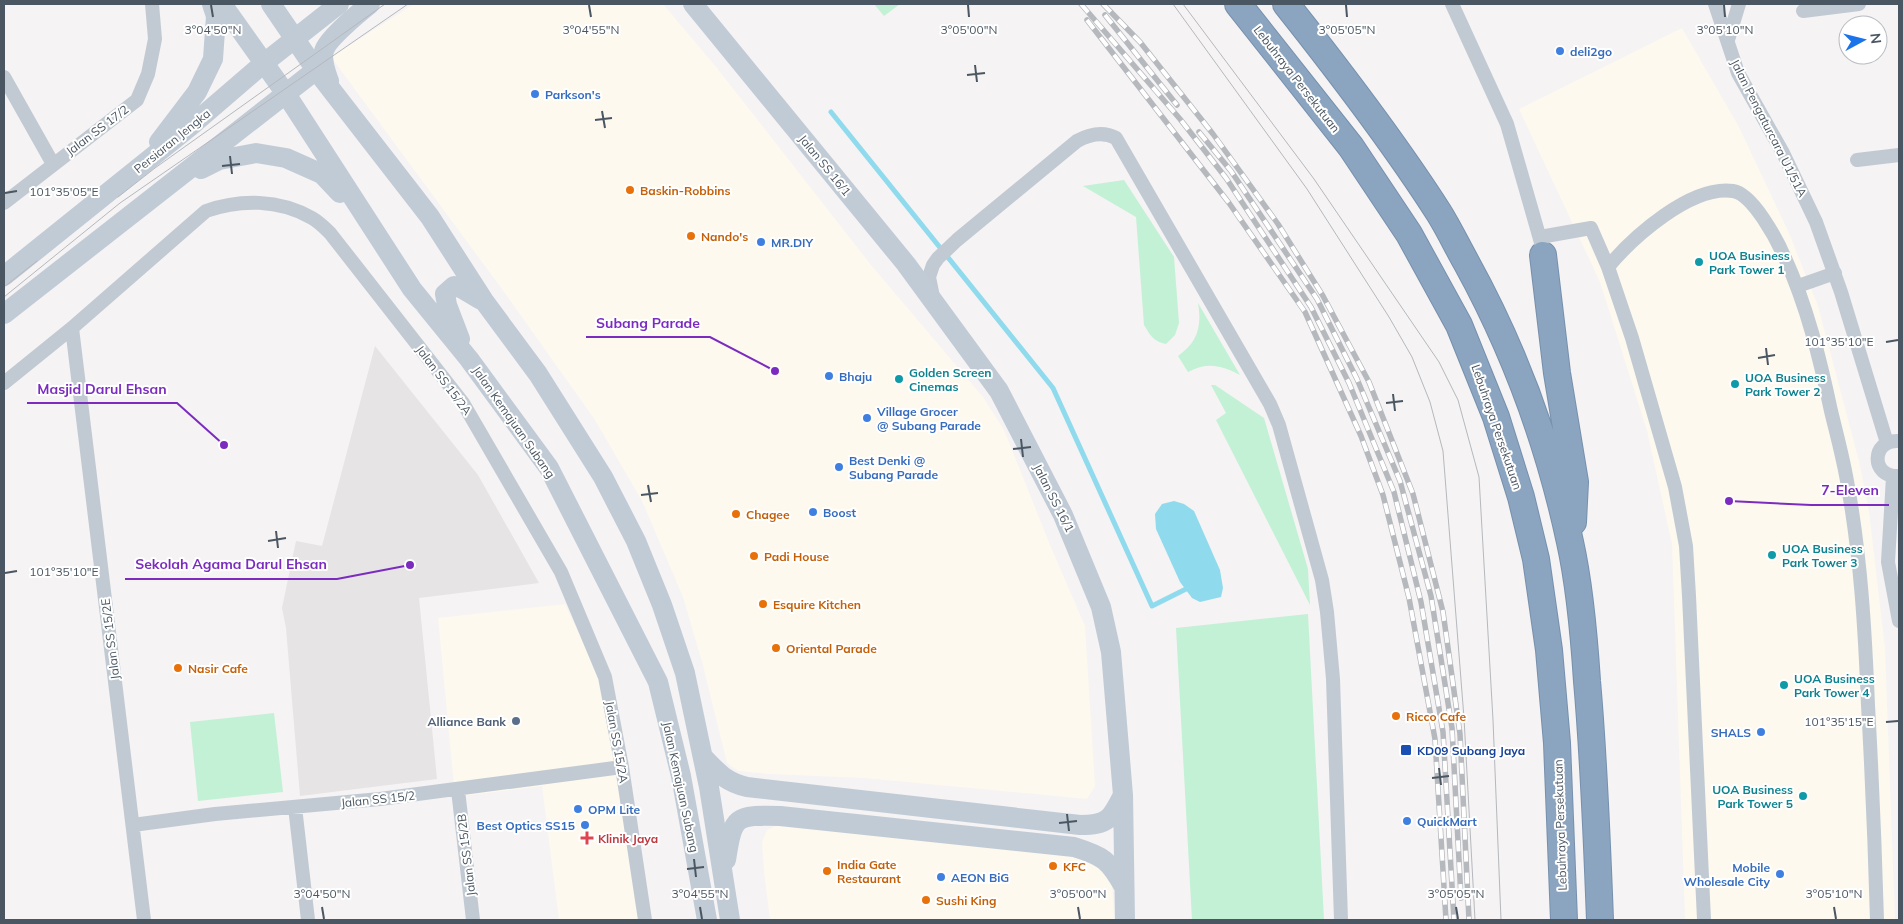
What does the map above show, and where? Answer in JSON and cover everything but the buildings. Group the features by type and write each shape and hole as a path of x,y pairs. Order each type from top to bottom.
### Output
{"highway":[{"name":"Lebuhraya Persekutuan","path":"1238,4 1351,147 1409,234 1459,324 1496,417 1521,497 1534,551 1549,650 1557,743 1564,920"},
{"path":"1286,4 1377,122 1440,215 1491,308 1530,401 1570,543 1587,678 1592,743 1600,920"},
{"path":"1302,4 1311,36"},
{"path":"1542,246 1558,381 1575,482 1575,506 1570,543"}],"main road":[{"path":"140,168 197,92 213,59 216,16 212,4"},
{"name":"Jalan Kemajuan Subang","path":"222,4 286,94 412,289 469,359 549,468 658,682 681,776 707,920"},
{"name":"Jalan Kemajuan Subang","path":"271,4 316,70 430,217 484,301 538,374 603,477 636,541 662,605 685,673 703,757 730,920"},
{"name":"Persiaran Jengka","path":"4,276 140,168 264,63 340,4"},
{"path":"331,88 323,62 324,49 352,19 370,4"},
{"name":"Jalan SS 16/1","path":"693,4 900,257 999,391 1064,515 1101,606 1111,652 1123,795 1124,920"},
{"path":"4,314 316,70"},
{"path":"161,190 219,160 256,154 286,158 322,174 369,223"},
{"path":"469,359 446,306 445,294 454,286 484,301"},
{"path":"703,757 724,779 747,787 1080,825 1097,825 1107,820 1115,811 1123,795"},
{"path":"723,879 730,833 736,822 750,816 780,816 1074,847 1104,858 1114,868 1124,887"}],"street":[{"name":"Jalan SS 17/2","path":"4,203 137,100 148,74 155,39 152,4"},
{"path":"1452,4 1503,112 1542,246 1592,228 1608,267 1632,338 1675,487 1686,546 1704,920"},
{"name":"Jalan Pengaturcara U1/51A","path":"1715,4 1738,73 1784,153 1816,222 1893,442"},
{"path":"1728,40 1739,4"},
{"path":"1803,11 1859,4"},
{"path":"4,77 53,164"},
{"path":"935,304 929,277 933,265 957,240 1077,141 1094,135 1110,135 1116,138 1265,395 1280,425 1322,580 1327,612 1333,678 1342,920"},
{"path":"1857,160 1899,155"},
{"path":"1608,267 1651,224 1703,193 1734,191 1755,206 1778,242 1798,286 1824,379 1848,486 1855,535 1865,633 1878,920"},
{"name":"Jalan SS 15/2A","path":"4,383 72,328 206,211 226,204 246,202 294,209 314,218 330,233 463,403 561,572 605,677 622,767 645,920"},
{"path":"1798,286 1835,274"},
{"name":"Jalan SS 15/2E","path":"72,328 144,920"},
{"path":"1893,442 1879,451 1877,462 1883,472 1896,477"},
{"path":"1896,477 1899,509"},
{"path":"1896,477 1888,562 1899,621"},
{"name":"Jalan SS 15/2","path":"133,824 458,790 622,767"},
{"name":"Jalan SS 15/2B","path":"458,790 474,920"},
{"path":"295,807 308,920"}],"shaded area":[{"path":"414,4 663,4 717,68 871,265 983,397 1004,430 1085,626 1095,786 1087,799 864,778 738,771 727,763 702,662 683,597 642,501 595,420 507,296 331,57"},
{"path":"1682,28 1739,127 1789,233 1818,306 1859,461 1869,511 1885,648 1895,920 1685,920 1672,544 1647,431 1600,282 1519,109"},
{"path":"375,346 478,475 539,583 419,598 437,779 300,796 286,628 282,608 296,541 322,546"},
{"path":"565,604 601,680 640,920 559,920 542,786 455,797 438,618"},
{"name":"AEON BiG","path":"779,824 1090,858 1112,880 1114,920 770,920 762,842 767,830"}],"green space":[{"path":"874,4 900,4 884,16"},
{"path":"1124,180 1174,257 1179,323 1175,335 1166,344 1155,340 1144,325 1136,217 1083,186"},
{"path":"1198,303 1240,375 1214,366 1201,367 1188,372 1178,356 1190,345 1197,333 1199,326"},
{"path":"1211,385 1215,385 1264,418 1308,569 1310,605 1216,420 1226,413"},
{"path":"1308,614 1324,920 1192,920 1176,628"},
{"path":"274,713 283,792 198,801 190,722"}],"water":[{"path":"1174,501 1184,504 1194,511 1220,570 1223,588 1221,597 1200,602 1192,598 1180,582 1156,529 1155,514 1162,504"}],"waterway":[{"path":"831,112 1053,388 1152,606 1186,589"}],"tram line":[{"path":"118,197 155,168 385,4"},
{"path":"4,297 120,203 408,4"},
{"path":"1173,4 1307,189 1389,317 1412,357 1430,402 1443,451 1464,718 1475,920"},
{"path":"1183,4 1314,179 1439,362 1458,400 1479,477 1493,720 1501,920"},
{"path":"4,287 37,261"}],"railway":[{"path":"1081,4 1180,119 1226,178 1311,307 1349,383 1394,492 1421,602 1443,732 1454,920"},
{"path":"1103,4 1140,42 1213,134 1278,224 1323,296 1369,382 1413,494 1443,612 1460,734 1469,920"},
{"path":"1105,15 1177,105"},
{"path":"1087,20 1229,203 1305,312 1361,436 1383,495 1409,598 1435,739 1446,920"},
{"path":"1199,132 1231,171 1317,299 1357,379 1400,481 1431,596 1452,728 1461,898"}],"place":[{"name":"deli2go","path":"1560,51"},
{"name":"Parkson's","path":"535,94"},
{"name":"Baskin-Robbins","path":"630,190"},
{"name":"Nando's","path":"691,236"},
{"name":"MR.DIY","path":"761,242"},
{"name":"UOA Business Park Tower 1","path":"1699,262"},
{"name":"Subang Parade","path":"775,371"},
{"name":"Bhaju","path":"829,376"},
{"name":"Golden Screen Cinemas","path":"899,379"},
{"name":"UOA Business Park Tower 2","path":"1735,384"},
{"name":"Village Grocer @ Subang Parade","path":"867,418"},
{"name":"Masjid Darul Ehsan","path":"224,445"},
{"name":"Best Denki @ Subang Parade","path":"839,467"},
{"name":"7-Eleven","path":"1729,501"},
{"name":"Boost","path":"813,512"},
{"name":"Chagee","path":"736,514"},
{"name":"UOA Business Park Tower 3","path":"1772,555"},
{"name":"Padi House","path":"754,556"},
{"name":"Sekolah Agama Darul Ehsan","path":"410,565"},
{"name":"Esquire Kitchen","path":"763,604"},
{"name":"Oriental Parade","path":"776,648"},
{"name":"Nasir Cafe","path":"178,668"},
{"name":"UOA Business Park Tower 4","path":"1784,685"},
{"name":"Ricco Cafe","path":"1396,716"},
{"name":"Alliance Bank","path":"516,721"},
{"name":"SHALS","path":"1761,732"},
{"name":"KD09 Subang Jaya","path":"1406,750"},
{"name":"UOA Business Park Tower 5","path":"1803,796"},
{"name":"OPM Lite","path":"578,809"},
{"name":"QuickMart","path":"1407,821"},
{"name":"Best Optics SS15","path":"585,825"},
{"name":"Klinik Jaya","path":"587,838"},
{"name":"KFC","path":"1053,866"},
{"name":"India Gate Restaurant","path":"827,871"},
{"name":"Mobile Wholesale City","path":"1780,874"},
{"name":"AEON BiG","path":"941,877"},
{"name":"Sushi King","path":"926,900"}]}
